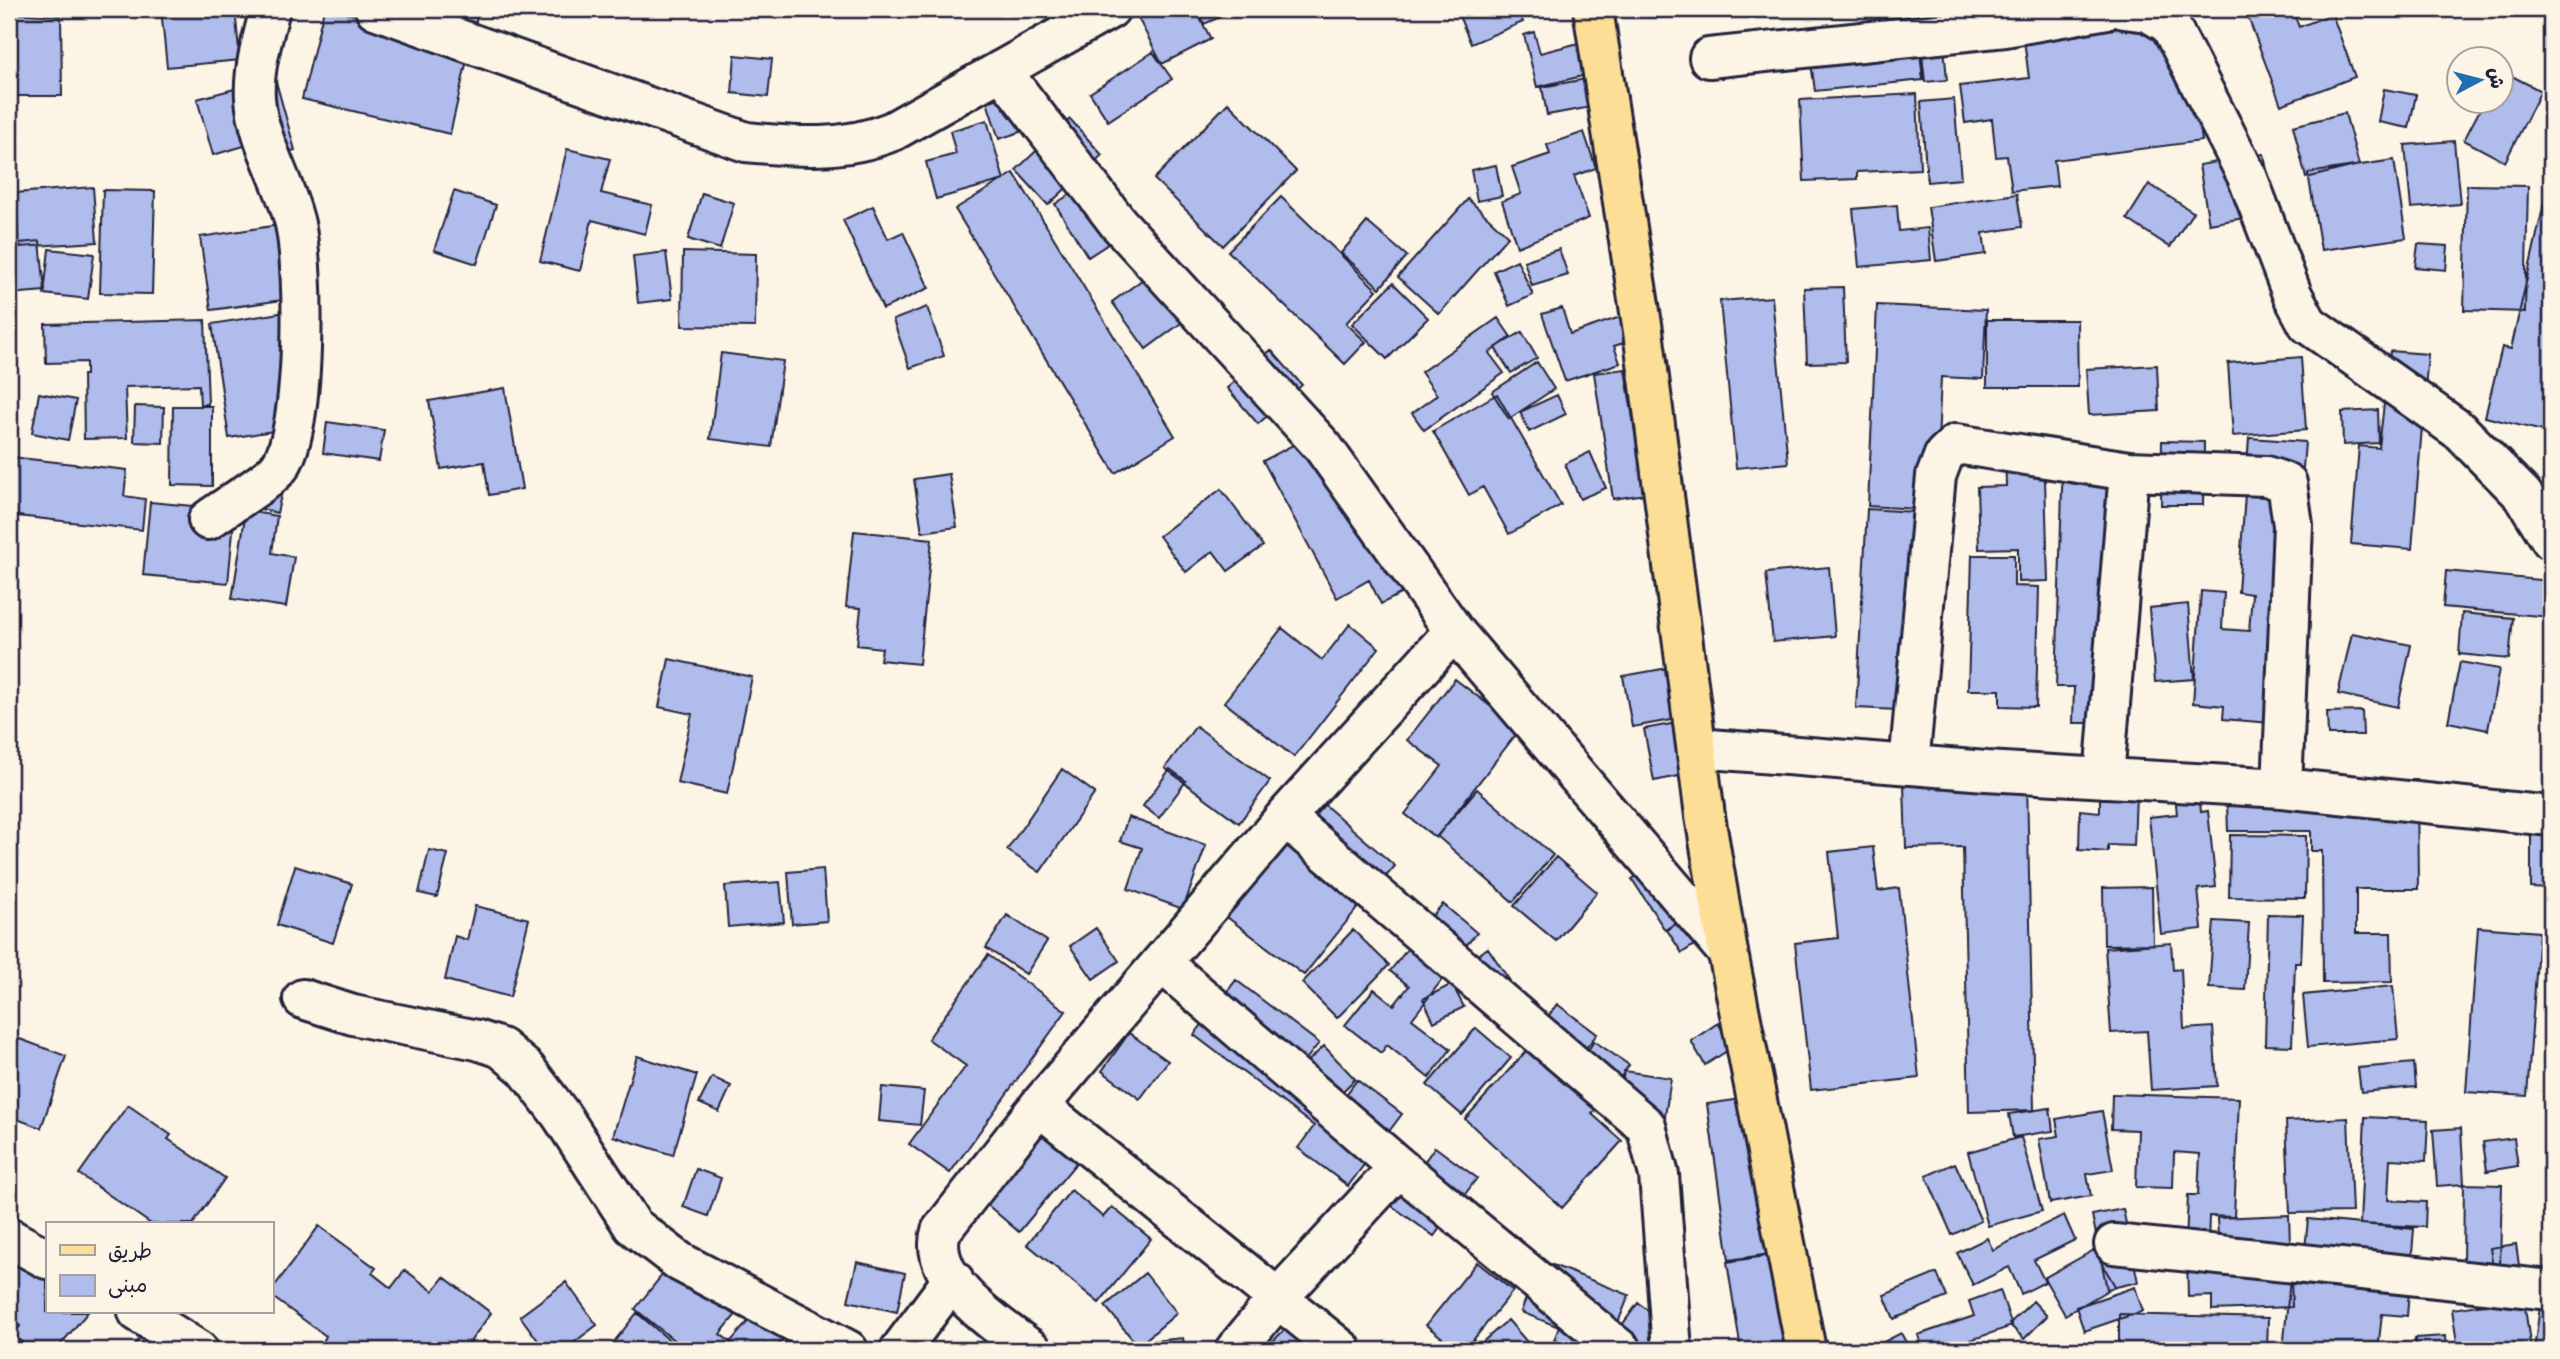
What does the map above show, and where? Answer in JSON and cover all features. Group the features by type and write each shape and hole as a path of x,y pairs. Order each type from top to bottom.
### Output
{"main road":[{"path":"1593,9 1643,331 1705,816 1728,953 1806,1350"}],"street":[{"path":"208,520 280,467 290,448 296,402 304,313 295,225 260,130 255,96 259,57 270,9"},
{"path":"375,9 746,142 802,148 872,139 893,131 1110,9"},
{"path":"1709,58 2005,27 2049,13 2108,9"},
{"path":"2124,9 2148,12 2170,25 2247,176 2291,294 2308,324 2460,431 2523,495 2551,540"},
{"path":"1001,70 1118,223 1323,447 1454,631 1728,953"},
{"path":"1909,765 1936,476 1944,455 1956,444 2129,471 2266,476 2287,483 2293,525 2282,788"},
{"path":"2104,778 2129,471"},
{"path":"1032,1350 983,1315 963,1295 942,1254 941,1231 1040,1106 1285,817 1454,631"},
{"path":"1698,748 1909,765 2282,788 2551,816"},
{"path":"1285,817 1646,1126 1659,1175 1672,1350"},
{"path":"1162,963 1399,1167 1621,1350"},
{"path":"303,999 354,1014 477,1040 501,1048 526,1069 561,1115 632,1226 680,1262 848,1350"},
{"path":"1040,1106 1342,1350"},
{"path":"1235,1350 1278,1298 1399,1167"},
{"path":"9,1238 46,1258"},
{"path":"2115,1244 2551,1290"},
{"path":"900,1350 953,1279"},
{"path":"141,1314 198,1350"}],"building":[{"path":"161,9 235,9 240,60 167,67"},
{"path":"324,9 376,19 378,9 464,9 478,12 450,134 302,99"},
{"path":"1150,9 1195,9 1211,39 1162,64 1137,16"},
{"path":"1198,9 1239,9 1204,24"},
{"path":"1456,9 1518,9 1523,22 1471,44"},
{"path":"2020,9 2185,9 2202,141 2054,160 2057,186 2012,191 2007,156 1996,157 1992,119 1965,123 1960,86 2029,78"},
{"path":"2245,9 2292,9 2299,27 2332,14 2355,77 2281,105"},
{"path":"9,13 61,16 62,96 9,96"},
{"path":"1917,24 1923,80 1815,91 1810,56"},
{"path":"1942,24 1947,80 1925,82 1919,26"},
{"path":"1534,32 1540,53 1602,37 1611,69 1537,87 1524,35"},
{"path":"1153,52 1172,79 1108,121 1090,93"},
{"path":"735,55 772,59 768,97 732,93"},
{"path":"1614,74 1619,102 1547,115 1542,87"},
{"path":"2514,77 2541,91 2505,162 2464,140 2477,116 2514,116"},
{"path":"275,78 295,150 256,161 251,144 213,155 197,99"},
{"path":"1028,88 1041,125 999,139 987,102"},
{"path":"2384,89 2416,95 2409,128 2378,122"},
{"path":"1917,94 1920,169 1857,172 1857,179 1804,181 1800,100"},
{"path":"1954,99 1961,179 1927,182 1921,102"},
{"path":"1228,103 1296,171 1223,246 1154,179"},
{"path":"2345,113 2359,165 2306,178 2293,126"},
{"path":"1070,119 1102,155 1048,205 1016,170"},
{"path":"987,120 1004,180 936,199 926,162 956,154 950,131"},
{"path":"1584,132 1596,168 1574,176 1589,218 1517,247 1502,201 1521,194 1512,167 1550,154 1547,145"},
{"path":"2454,141 2460,204 2411,208 2405,145"},
{"path":"567,149 610,159 601,193 652,205 645,234 592,220 580,271 540,261"},
{"path":"2264,154 2274,213 2209,224 2199,165"},
{"path":"2394,160 2406,238 2321,250 2308,173"},
{"path":"1496,165 1502,196 1477,201 1471,170"},
{"path":"1014,173 1175,436 1115,473 955,209"},
{"path":"1103,173 1136,226 1088,257 1055,204"},
{"path":"2149,184 2193,212 2170,247 2127,219"},
{"path":"2467,185 2528,186 2525,312 2464,310"},
{"path":"93,187 97,242 19,247 15,193"},
{"path":"103,190 155,191 152,294 100,293"},
{"path":"454,191 496,205 477,264 434,250"},
{"path":"702,193 734,203 720,249 688,239"},
{"path":"2017,194 2022,227 1983,233 1986,254 1936,261 1928,207"},
{"path":"1281,197 1377,290 1346,323 1366,342 1345,364 1228,251"},
{"path":"1468,199 1508,236 1439,314 1398,277"},
{"path":"2545,199 2551,200 2551,433 2485,417 2502,347 2511,349"},
{"path":"1897,205 1899,231 1928,228 1931,260 1859,267 1853,209"},
{"path":"873,206 888,239 903,232 929,288 883,309 843,220"},
{"path":"1367,222 1407,256 1380,288 1341,253"},
{"path":"279,225 290,299 211,310 200,237"},
{"path":"40,241 45,291 9,294 9,244"},
{"path":"2418,244 2448,246 2446,270 2415,267"},
{"path":"49,249 94,254 88,299 44,294"},
{"path":"1559,249 1568,275 1532,286 1524,261"},
{"path":"666,252 672,299 638,303 633,256"},
{"path":"683,252 756,254 755,327 682,326"},
{"path":"1169,260 1203,307 1146,349 1112,302"},
{"path":"1517,260 1533,295 1509,306 1494,271"},
{"path":"1393,283 1428,318 1387,359 1352,324"},
{"path":"1843,287 1846,362 1807,363 1804,288"},
{"path":"1772,297 1788,463 1736,468 1720,301"},
{"path":"1877,305 1986,310 1983,379 1941,377 1935,510 1868,506"},
{"path":"927,307 944,356 910,368 893,320"},
{"path":"310,308 299,427 229,438 212,324"},
{"path":"1562,308 1570,334 1635,312 1643,337 1614,346 1620,363 1565,381 1542,314"},
{"path":"1498,318 1511,337 1489,353 1504,373 1424,430 1412,413 1437,395 1421,372"},
{"path":"205,320 208,404 200,405 199,385 125,387 127,438 84,439 83,375 86,375 86,362 46,363 45,324"},
{"path":"1987,320 2077,320 2078,387 1987,387"},
{"path":"1522,332 1537,358 1511,373 1495,348"},
{"path":"1271,350 1302,385 1258,424 1227,388"},
{"path":"2390,351 2428,354 2412,549 2351,544 2359,446 2379,448"},
{"path":"721,353 783,361 771,447 710,439"},
{"path":"2301,357 2306,430 2233,436 2228,363"},
{"path":"1537,362 1554,389 1509,419 1492,392"},
{"path":"2157,365 2159,411 2089,415 2086,369"},
{"path":"1625,369 1645,494 1613,499 1594,373"},
{"path":"505,388 522,489 489,495 484,462 441,469 429,401"},
{"path":"39,393 76,400 68,440 32,433"},
{"path":"1497,394 1561,505 1509,534 1483,487 1469,495 1433,431"},
{"path":"1557,395 1566,414 1529,432 1520,412"},
{"path":"135,406 164,407 163,443 134,442"},
{"path":"173,406 212,406 212,486 172,485"},
{"path":"2378,410 2379,443 2343,445 2342,412"},
{"path":"327,422 384,430 379,461 323,453"},
{"path":"1324,428 1410,589 1381,604 1369,580 1337,598 1263,461"},
{"path":"2249,438 2305,442 2283,724 2223,719 2224,706 2193,703 2201,591 2224,593 2222,629 2249,631 2252,594 2238,592"},
{"path":"2162,441 2204,442 2203,505 2161,505"},
{"path":"2044,445 2048,581 2018,582 2018,548 1979,549 1977,487 2006,486 2005,446"},
{"path":"1590,452 1606,488 1580,499 1565,464"},
{"path":"2063,456 2111,457 2105,723 2073,723 2074,687 2056,687"},
{"path":"11,457 127,470 124,496 145,499 142,530 9,515"},
{"path":"949,474 957,527 922,532 914,479"},
{"path":"285,478 277,513 245,505"},
{"path":"1221,489 1263,546 1228,571 1213,551 1186,572 1159,536"},
{"path":"150,502 235,510 228,583 143,575"},
{"path":"1867,509 1930,513 1920,711 1856,708"},
{"path":"246,511 277,516 272,553 294,557 286,607 232,599"},
{"path":"854,531 932,539 919,664 880,660 882,648 857,645 861,608 846,607"},
{"path":"1972,555 2014,555 2014,586 2039,587 2036,707 2000,706 2000,690 1968,690"},
{"path":"1829,567 1835,636 1773,642 1766,573"},
{"path":"2446,571 2551,581 2551,617 2443,607"},
{"path":"2188,604 2194,679 2155,682 2149,608"},
{"path":"2462,613 2513,618 2509,659 2459,654"},
{"path":"1350,624 1379,648 1294,757 1224,702 1282,628 1322,660"},
{"path":"2352,633 2411,645 2398,707 2338,694"},
{"path":"669,659 752,677 727,794 677,783 692,714 659,707"},
{"path":"2460,662 2499,669 2488,730 2448,722"},
{"path":"1685,665 1694,716 1632,727 1623,676"},
{"path":"1455,679 1520,729 1436,838 1405,814 1442,766 1407,740"},
{"path":"2362,711 2363,735 2328,735 2327,712"},
{"path":"1693,720 1704,771 1654,781 1644,729"},
{"path":"1196,726 1270,781 1239,823 1165,768"},
{"path":"1062,769 1095,793 1040,872 1007,850"},
{"path":"1170,769 1186,781 1159,818 1143,806"},
{"path":"2197,773 2201,812 2208,811 2216,887 2198,889 2202,929 2161,934 2149,817 2177,814 2173,775"},
{"path":"2417,780 2418,889 2356,889 2356,933 2391,933 2392,982 2323,983 2322,851 2311,851 2311,831 2228,831 2227,803 2202,803 2202,782"},
{"path":"2027,781 2034,1110 1969,1112 1963,847 1906,848 1904,784"},
{"path":"1477,789 1553,855 1513,902 1437,836"},
{"path":"2100,792 2136,793 2134,846 2108,845 2108,852 2079,850 2080,810 2100,812"},
{"path":"1318,799 1395,866 1374,890 1297,824"},
{"path":"1128,817 1206,845 1183,909 1128,889 1142,848 1120,841"},
{"path":"1289,824 1371,891 1304,975 1219,911"},
{"path":"2531,832 2551,832 2551,889 2531,888"},
{"path":"2230,835 2306,836 2305,898 2229,897"},
{"path":"1873,847 1878,891 1899,888 1919,1078 1811,1090 1795,943 1838,938 1829,852"},
{"path":"429,850 448,854 437,897 419,893"},
{"path":"1556,857 1597,892 1556,941 1514,906"},
{"path":"1661,861 1694,911 1665,930 1632,879"},
{"path":"295,866 352,884 333,943 277,925"},
{"path":"823,869 827,921 792,924 788,872"},
{"path":"780,882 784,922 728,927 725,886"},
{"path":"2152,887 2153,944 2104,945 2103,888"},
{"path":"1713,900 1728,922 1682,953 1667,930"},
{"path":"1443,904 1477,933 1454,959 1420,929"},
{"path":"475,906 529,919 510,997 445,980 455,936 467,940"},
{"path":"2268,914 2303,915 2301,963 2295,963 2292,1046 2265,1045"},
{"path":"1007,915 1047,941 1026,974 986,948"},
{"path":"2214,921 2249,923 2245,990 2209,988"},
{"path":"2478,927 2539,932 2527,1096 2466,1092"},
{"path":"1096,928 1119,961 1093,979 1070,946"},
{"path":"1353,930 1389,965 1337,1018 1302,983"},
{"path":"1418,936 1454,964 1412,1019 1451,1049 1429,1078 1387,1045 1381,1053 1345,1025 1374,989 1394,1005 1409,986 1390,971"},
{"path":"2171,943 2173,970 2181,969 2184,1029 2213,1027 2217,1086 2151,1090 2147,1031 2111,1033 2105,948"},
{"path":"1488,948 1510,981 1476,1004 1454,971"},
{"path":"988,955 1066,1011 950,1173 909,1144 966,1066 928,1039"},
{"path":"1236,980 1319,1043 1296,1072 1339,1104 1357,1080 1402,1114 1348,1186 1298,1148 1314,1126 1194,1035"},
{"path":"1452,984 1464,1007 1434,1022 1423,999"},
{"path":"2393,986 2398,1039 2308,1047 2303,995"},
{"path":"1557,1004 1597,1034 1573,1065 1534,1036"},
{"path":"1718,1023 1733,1047 1705,1065 1691,1041"},
{"path":"1476,1028 1511,1058 1462,1115 1427,1085"},
{"path":"1129,1033 1168,1061 1140,1099 1102,1071"},
{"path":"9,1035 66,1056 41,1128 9,1116"},
{"path":"1537,1039 1605,1100 1592,1114 1622,1141 1562,1208 1465,1119"},
{"path":"1594,1041 1629,1065 1609,1094 1575,1071"},
{"path":"1324,1046 1355,1079 1333,1101 1302,1067"},
{"path":"637,1056 697,1075 673,1155 613,1136"},
{"path":"2414,1063 2416,1087 2361,1092 2358,1068"},
{"path":"1624,1071 1671,1078 1663,1129 1616,1121"},
{"path":"712,1077 731,1086 719,1112 699,1103"},
{"path":"882,1087 924,1091 920,1125 879,1121"},
{"path":"1775,1094 1777,1253 1729,1260 1707,1104"},
{"path":"2112,1094 2239,1098 2234,1217 2209,1216 2208,1245 2186,1244 2188,1195 2198,1195 2200,1154 2174,1152 2173,1188 2136,1187 2138,1130 2111,1129"},
{"path":"128,1105 171,1135 168,1139 225,1178 194,1222 148,1222 79,1174"},
{"path":"2050,1108 2053,1131 2013,1137 2009,1114"},
{"path":"2102,1111 2113,1170 2087,1174 2091,1196 2050,1203 2039,1139 2059,1136 2056,1119"},
{"path":"2365,1117 2428,1120 2426,1161 2390,1159 2388,1200 2426,1202 2425,1227 2360,1224"},
{"path":"2348,1118 2352,1212 2290,1213 2286,1121"},
{"path":"1034,1126 1077,1162 1019,1232 977,1196"},
{"path":"2461,1128 2464,1184 2437,1186 2433,1130"},
{"path":"2021,1137 2042,1211 1988,1226 1968,1152"},
{"path":"2514,1138 2518,1166 2487,1171 2483,1142"},
{"path":"1435,1147 1477,1178 1434,1236 1392,1206"},
{"path":"1955,1163 1981,1221 1952,1235 1926,1176"},
{"path":"696,1169 721,1178 708,1216 683,1207"},
{"path":"2464,1184 2502,1185 2500,1266 2463,1265"},
{"path":"1071,1190 1103,1217 1112,1207 1151,1239 1099,1303 1027,1244"},
{"path":"2123,1209 2138,1282 2107,1289 2092,1215"},
{"path":"9,1210 46,1241 46,1314 86,1314 56,1350 32,1350 13,1335 20,1326 9,1316"},
{"path":"2064,1215 2075,1240 2034,1260 2045,1282 2021,1294 2009,1267 1973,1285 1957,1253 1987,1238 1993,1250"},
{"path":"2289,1215 2292,1307 2212,1310 2212,1296 2188,1297 2187,1256 2219,1256 2217,1218"},
{"path":"2308,1219 2414,1229 2407,1316 2382,1314 2378,1350 2283,1350 2292,1258 2304,1260"},
{"path":"319,1226 376,1268 372,1273 391,1288 405,1270 433,1291 444,1277 491,1313 464,1350 333,1350 323,1342 326,1336 273,1297 273,1288"},
{"path":"2516,1244 2531,1350 2458,1350 2452,1309 2498,1302 2490,1248"},
{"path":"2548,1249 2551,1249 2551,1350 2534,1350"},
{"path":"2094,1250 2115,1286 2065,1315 2044,1278"},
{"path":"1772,1255 1786,1350 1741,1350 1727,1262"},
{"path":"674,1260 738,1312 720,1334 741,1350 686,1350 635,1309"},
{"path":"1540,1260 1629,1295 1607,1350 1580,1350 1554,1340 1559,1327 1521,1312"},
{"path":"857,1262 905,1273 897,1312 848,1301"},
{"path":"1477,1262 1513,1291 1465,1350 1458,1350 1426,1325"},
{"path":"1145,1273 1177,1313 1138,1346 1105,1306"},
{"path":"1937,1273 1947,1297 1894,1319 1884,1295"},
{"path":"566,1282 597,1325 564,1350 545,1350 520,1316"},
{"path":"2135,1287 2143,1311 2084,1331 2076,1307"},
{"path":"775,1290 804,1315 774,1350 730,1350 726,1347"},
{"path":"2000,1290 2012,1326 1942,1350 1923,1350 1918,1335 1974,1316 1969,1301"},
{"path":"2033,1301 2047,1316 2024,1339 2009,1324"},
{"path":"1638,1303 1679,1333 1667,1350 1604,1350"},
{"path":"637,1313 681,1350 609,1348"},
{"path":"2119,1314 2268,1318 2267,1350 2119,1350"},
{"path":"152,1318 202,1350 132,1350"},
{"path":"1508,1320 1534,1350 1473,1350"},
{"path":"1288,1326 1307,1348 1276,1350 1270,1344"},
{"path":"1901,1333 1910,1350 1868,1350"},
{"path":"2445,1336 2446,1350 2415,1350 2415,1338"},
{"path":"1183,1338 1185,1350 1154,1350 1153,1341"},
{"path":"484,1341 494,1350 476,1350"},
{"path":"2404,1343 2405,1350 2380,1350 2379,1344"},
{"path":"1983,1344 1985,1350 1961,1350"}]}
